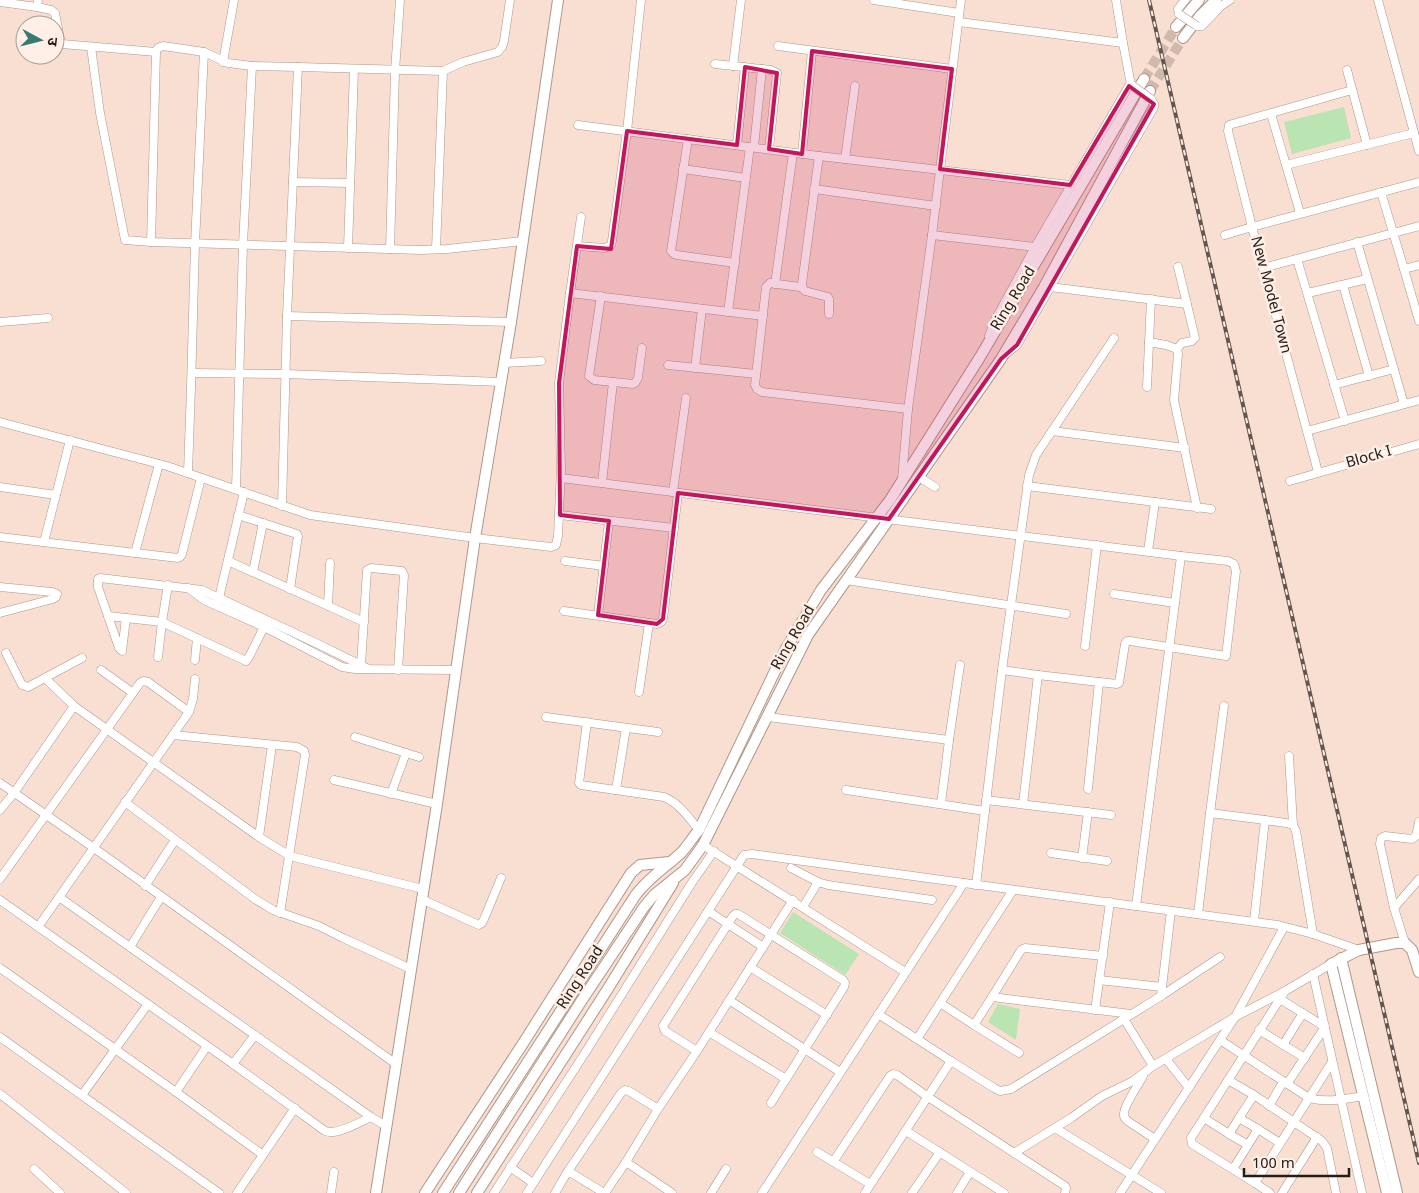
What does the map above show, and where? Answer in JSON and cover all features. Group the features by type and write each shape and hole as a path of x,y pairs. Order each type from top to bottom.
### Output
{"street":[{"path":"223,62 234,0"},
{"path":"390,249 395,71 400,0"},
{"path":"151,242 156,52 158,48 163,46 204,52 223,62 252,66 443,71 463,62 498,52 504,41 510,0"},
{"path":"376,1193 437,804 475,538 511,322 558,0"},
{"path":"577,246 605,248 612,241 627,131 641,0"},
{"path":"733,66 741,0"},
{"path":"874,0 959,13"},
{"path":"902,480 908,409 936,206 961,0"},
{"path":"1116,0 1132,86"},
{"path":"1185,0 1178,9 1179,14 1197,26 1202,26 1221,6 1230,0"},
{"path":"1176,27 1199,0"},
{"path":"1183,38 1200,16 1216,0"},
{"path":"1378,0 1419,151"},
{"path":"0,2 37,4 55,12 62,44 156,52"},
{"path":"958,22 1123,43"},
{"path":"778,46 952,69"},
{"path":"92,47 100,113 124,240 195,244 390,249 436,249 523,241"},
{"path":"775,284 798,153 812,51"},
{"path":"188,473 195,244 204,52"},
{"path":"715,64 776,71 778,75 769,150"},
{"path":"218,602 238,515 240,490 243,245 252,66"},
{"path":"282,506 284,374 298,67"},
{"path":"737,145 745,67"},
{"path":"348,248 354,69"},
{"path":"728,312 762,69"},
{"path":"1347,70 1367,145"},
{"path":"436,249 443,71"},
{"name":"Ring Road","path":"443,1193 642,886 682,852 699,830 785,650 822,590 877,517 902,480 986,347 1144,79"},
{"path":"845,159 855,86"},
{"path":"986,347 994,322 1034,247 1129,86 1132,86"},
{"path":"1001,359 1017,345 1154,107 1151,95 1132,86"},
{"path":"1224,235 1252,227 1228,129 1230,124 1352,90"},
{"name":"Ring Road","path":"459,1193 582,1000 644,907 654,895 685,870 703,845 808,635 1001,359 1044,287 1151,95"},
{"path":"1271,114 1300,213"},
{"path":"578,125 818,156 1070,185"},
{"path":"1286,165 1414,133"},
{"path":"688,139 672,251 676,255 735,263"},
{"path":"818,156 802,286 805,291 828,297 829,314"},
{"path":"684,169 746,178"},
{"path":"293,182 350,183"},
{"name":"New Model Town","path":"1318,472 1252,227 1419,182"},
{"path":"814,189 936,206"},
{"path":"1381,192 1419,321"},
{"path":"0,422 159,464 317,516 551,547 558,542 560,515 559,383 570,292 582,217"},
{"path":"1263,268 1419,226"},
{"path":"932,235 1034,247"},
{"path":"1357,242 1404,404"},
{"path":"1297,259 1345,421"},
{"path":"1404,269 1419,265"},
{"path":"1178,266 1194,339 1182,343 1177,349 1174,400 1197,508"},
{"path":"1308,293 1368,279"},
{"path":"802,286 770,282 766,287 756,374 757,389 762,392 908,409"},
{"path":"1343,285 1369,376"},
{"path":"1050,287 1187,304"},
{"path":"570,292 763,316"},
{"path":"601,296 589,376 594,380 636,383 642,348"},
{"path":"1147,387 1151,300"},
{"path":"695,368 702,309"},
{"path":"287,316 511,322"},
{"path":"0,322 48,318"},
{"path":"976,885 1010,606 1027,486 1032,465 1036,455 1114,338"},
{"path":"1149,342 1177,349"},
{"path":"504,363 542,361"},
{"path":"668,365 756,374"},
{"path":"1334,385 1394,369"},
{"path":"192,373 284,374 501,382"},
{"path":"602,483 614,382"},
{"path":"564,611 658,624 663,619 674,528 686,398"},
{"path":"1307,431 1419,400"},
{"path":"1052,431 1184,448"},
{"path":"44,542 70,440"},
{"name":"Block I","path":"1290,481 1419,444"},
{"path":"135,553 159,464"},
{"path":"919,477 935,487"},
{"path":"0,537 174,558 180,557 201,478"},
{"path":"561,478 1228,561 1234,564 1236,571 1226,656 1130,640 1124,644 1119,683 1116,684 1002,670"},
{"path":"1027,486 1211,509"},
{"path":"0,487 56,495"},
{"path":"1148,551 1155,502"},
{"path":"238,515 295,532 298,536 290,589"},
{"path":"560,515 674,528"},
{"path":"598,615 610,521"},
{"path":"254,572 263,523"},
{"path":"1085,646 1097,545"},
{"path":"1136,906 1181,556"},
{"path":"228,561 364,622"},
{"path":"565,561 604,566"},
{"path":"328,606 330,563"},
{"path":"361,665 367,570 371,568 402,571 404,575 398,670"},
{"path":"126,618 122,651 119,648 98,587 98,579 188,588 204,600 218,602 265,624 318,644 369,669"},
{"path":"846,580 1066,614"},
{"path":"158,656 168,585"},
{"path":"0,587 57,594 53,599 0,613"},
{"path":"1114,594 1175,603"},
{"path":"108,616 162,622 246,661 265,624"},
{"path":"639,692 649,622"},
{"path":"265,624 314,653 349,669 457,670"},
{"path":"195,660 197,638"},
{"path":"314,653 318,644"},
{"path":"6,653 22,685 25,687 31,686 82,658"},
{"path":"941,804 960,666"},
{"path":"101,670 133,693"},
{"path":"1023,804 1038,675"},
{"path":"45,678 74,706 259,837 290,856 422,894 479,925 484,919 501,878"},
{"path":"38,926 189,712 193,700 195,679"},
{"path":"0,880 140,682 146,681 189,712"},
{"path":"1088,789 1098,682"},
{"path":"0,810 14,793 74,706"},
{"path":"1198,914 1224,706"},
{"path":"546,717 658,732"},
{"path":"768,717 949,740"},
{"path":"587,722 579,783 584,787 654,795 672,800 699,830"},
{"path":"616,790 626,728"},
{"path":"173,736 272,745 297,748 304,751 305,755 280,914"},
{"path":"355,737 419,757"},
{"path":"259,837 272,745"},
{"path":"391,794 406,753"},
{"path":"1288,756 1292,825 1296,831 1314,934"},
{"path":"334,780 437,804"},
{"path":"0,783 396,1064"},
{"path":"846,790 985,811"},
{"path":"986,800 1112,815"},
{"path":"126,802 254,899 280,914 319,926 358,946 411,969"},
{"path":"1082,858 1088,812"},
{"path":"1210,813 1292,825"},
{"path":"1254,922 1265,820"},
{"path":"1405,944 1394,908 1380,844 1381,838 1385,836 1412,839 1416,836 1419,822"},
{"path":"145,886 175,840"},
{"path":"703,845 906,972"},
{"path":"494,1193 586,1054 691,884 714,851"},
{"path":"1051,853 1107,861"},
{"path":"527,1193 744,856 752,854 1284,926 1314,934 1359,950"},
{"path":"425,1193 631,873 640,866 669,862"},
{"path":"791,868 818,882 837,887 932,900"},
{"path":"477,1193 676,878"},
{"path":"1394,908 1415,889 1419,879"},
{"path":"803,907 818,882"},
{"path":"762,1193 964,883"},
{"path":"917,1039 1013,890"},
{"path":"59,896 370,1118 386,1126"},
{"path":"130,947 161,897"},
{"path":"0,900 329,1133 370,1118"},
{"path":"568,1171 604,1193 626,1162 658,1109 793,900"},
{"path":"1095,1010 1110,902"},
{"path":"708,911 763,947"},
{"path":"1161,996 1171,911"},
{"path":"697,1051 665,1031 663,1026 728,924 735,914 738,914 843,980 844,983 827,1015 771,1103"},
{"path":"1120,1193 1235,1017 1284,926"},
{"path":"1014,1153 1102,1096 1144,1074 1153,1066 1235,1017 1341,958 1359,950 1396,942 1405,944 1412,950 1419,972"},
{"path":"974,1025 1025,948 1103,956"},
{"path":"878,1014 994,1088 1006,1091 1220,958"},
{"path":"1341,958 1397,1193"},
{"path":"1331,964 1387,1193"},
{"path":"750,967 827,1015"},
{"path":"0,968 262,1155"},
{"path":"1313,974 1362,1193"},
{"path":"1099,980 1162,987"},
{"path":"1270,1193 1192,1144 1191,1138 1285,990"},
{"path":"992,997 1128,1016"},
{"path":"1280,998 1325,1027"},
{"path":"729,1000 840,1072"},
{"path":"940,1003 1019,1053"},
{"path":"82,1095 148,1004"},
{"path":"1283,1045 1303,1013"},
{"path":"1128,1016 1153,1066"},
{"path":"1269,1106 1325,1027"},
{"path":"1259,1030 1304,1058"},
{"path":"709,1032 786,1079"},
{"path":"233,1064 255,1035"},
{"path":"0,1037 219,1193"},
{"path":"1220,1040 1309,1098 1318,1101 1330,1101 1364,1096"},
{"path":"572,1044 586,1054"},
{"path":"176,1092 207,1046"},
{"path":"1166,1059 1188,1088"},
{"path":"865,1193 951,1061"},
{"path":"1255,1184 1332,1062"},
{"path":"833,1162 893,1074 1065,1186 1065,1193"},
{"path":"1144,1074 1124,1115 1125,1119 1155,1139"},
{"path":"1228,1080 1254,1095 1322,1141 1327,1148 1336,1193"},
{"path":"555,1193 621,1092 629,1090 658,1109"},
{"path":"0,1094 126,1193"},
{"path":"1229,1134 1254,1095"},
{"path":"237,1193 295,1108"},
{"path":"1204,1118 1248,1145"},
{"path":"1239,1118 1280,1143"},
{"path":"468,1126 480,1135"},
{"path":"1055,1128 1161,1193"},
{"path":"1233,1169 1258,1130"},
{"path":"906,1131 1004,1193"},
{"path":"1282,1193 1317,1136"},
{"path":"816,1152 870,1184"},
{"path":"912,1193 940,1152"},
{"path":"626,1162 672,1193"},
{"path":"510,1167 533,1183"},
{"path":"34,1169 60,1193"},
{"path":"711,1193 726,1169"},
{"path":"331,1193 334,1172"},
{"path":"957,1193 970,1172"}],"highlighted area":[{"path":"812,51 952,69 940,169 1070,185 1129,86 1154,104 1017,345 1001,359 889,519 678,493 663,619 657,624 598,615 609,521 560,515 559,383 577,246 611,249 627,131 737,145 745,67 777,73 769,149 802,154"}],"green space":[{"path":"1344,107 1351,138 1292,154 1284,122"},
{"path":"793,912 859,954 845,975 780,933"},
{"path":"998,1004 1020,1009 1016,1040 988,1022"}],"tunnel":[{"path":"1144,79 1176,27"},
{"path":"1150,91 1183,38"}],"railway":[{"path":"1149,0 1419,1163"}]}
